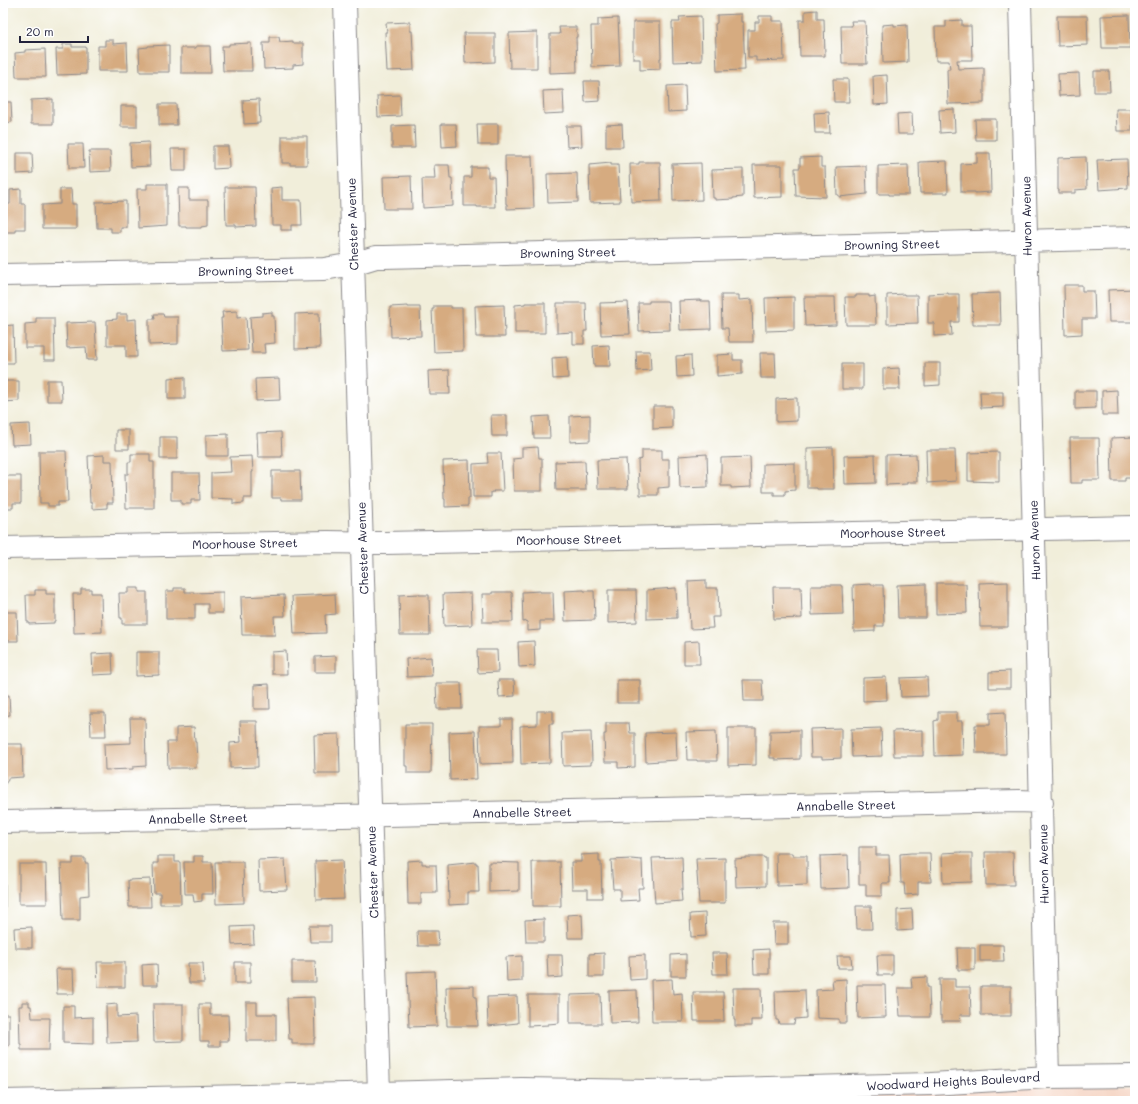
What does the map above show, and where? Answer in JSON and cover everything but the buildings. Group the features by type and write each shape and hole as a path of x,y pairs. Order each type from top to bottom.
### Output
{"street":[{"name":"Chester Avenue","path":"345,3 379,1093"},
{"name":"Huron Avenue","path":"1020,3 1048,1077"},
{"name":"Browning Street","path":"3,275 324,269 353,264 376,257 1135,238"},
{"name":"Moorhouse Street","path":"3,548 312,542 385,543 1135,527"},
{"name":"Annabelle Street","path":"3,822 1042,802"},
{"name":"Woodward Heights Boulevard","path":"3,1101 522,1089 648,1096 853,1093 931,1084 1048,1077 1135,1076"}],"shaded area":[{"path":"1135,1085 1135,1101 738,1101 738,1092"}]}
